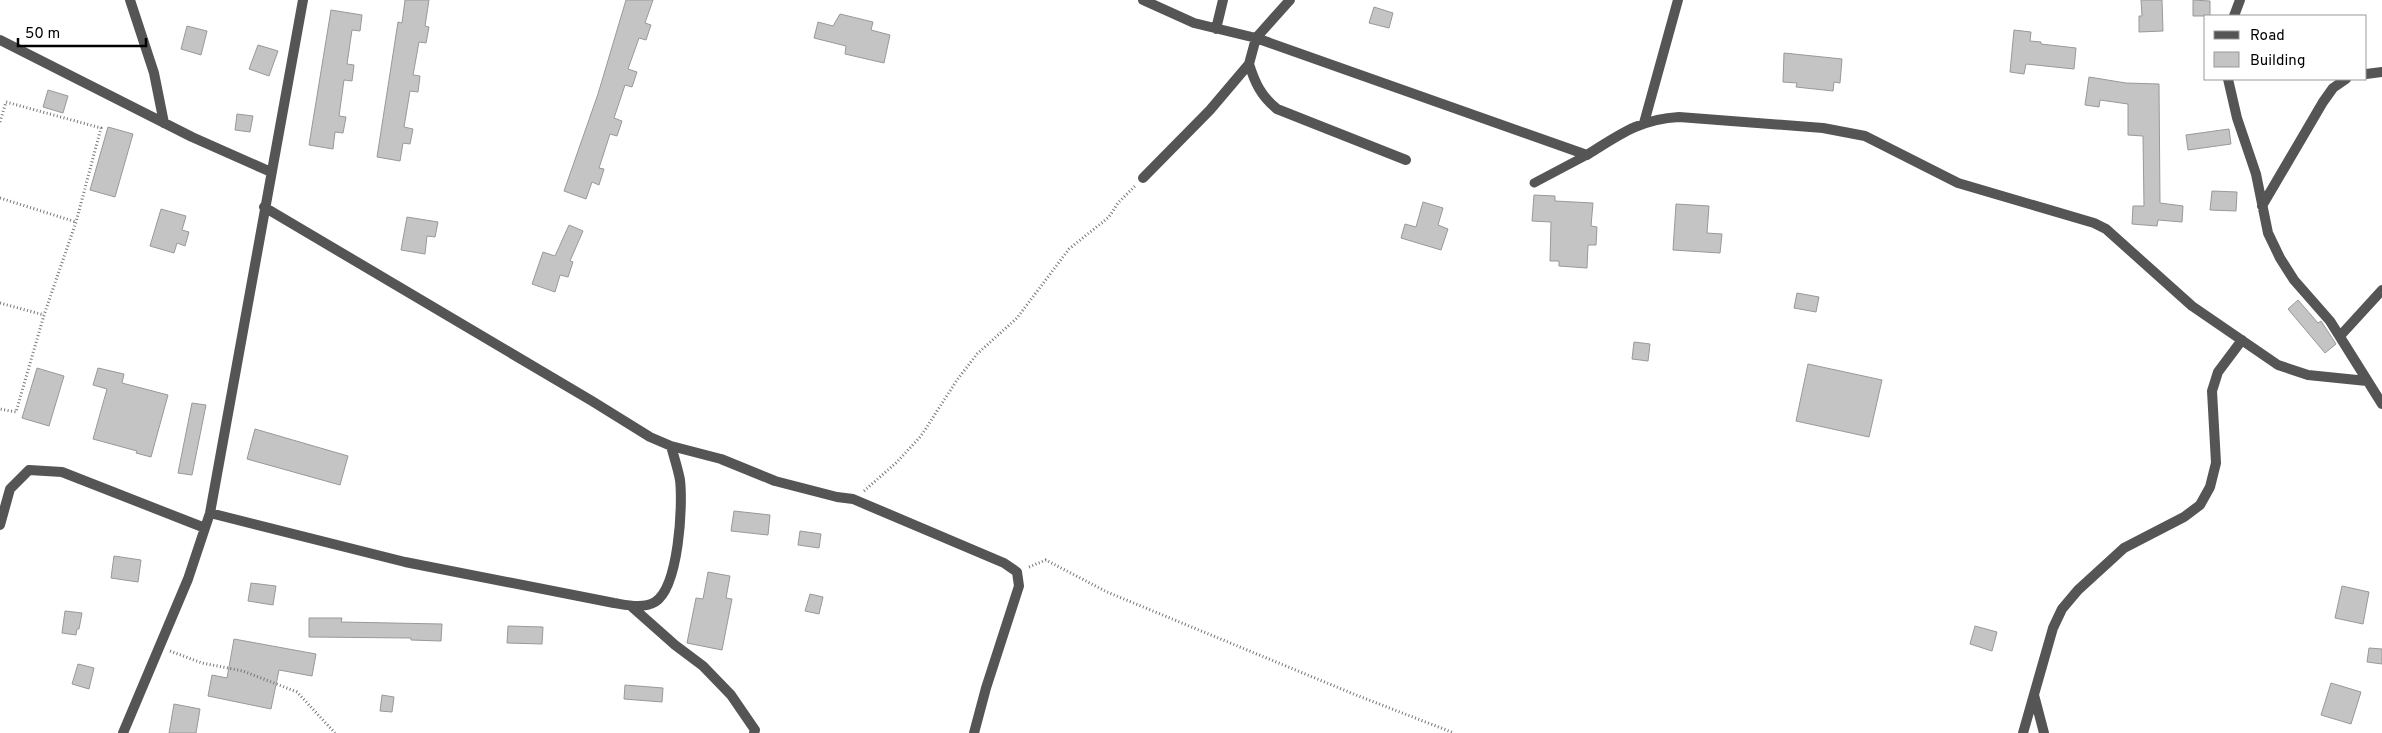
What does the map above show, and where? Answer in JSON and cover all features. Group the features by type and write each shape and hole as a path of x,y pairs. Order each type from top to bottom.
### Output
{"street":[{"path":"130,0 154,73 164,123"},
{"path":"123,733 198,553 210,513 303,0"},
{"path":"1143,0 1194,23 1256,38 1587,155 1644,122 1658,118 1679,117 1823,128 1866,136 1958,183 2094,223 2106,229 2192,306 2278,365 2294,372 2308,375 2366,381"},
{"path":"1216,29 1223,0"},
{"path":"1143,178 1210,110 1249,64 1256,38 1290,0"},
{"path":"1644,122 1678,0"},
{"path":"2234,15 2240,0"},
{"path":"0,40 164,123 271,172"},
{"path":"1249,64 1260,91 1266,100 1277,109 1406,160"},
{"path":"2367,74 2382,72"},
{"path":"2228,80 2237,118 2256,174 2268,233 2280,258 2294,280 2330,321 2382,404"},
{"path":"2262,206 2323,102 2333,88 2345,80"},
{"path":"264,207 592,401 634,428 672,446 721,459 775,480 837,497 853,499 1004,563 1017,572 1019,586 1017,598 986,688 974,733"},
{"path":"2340,336 2382,290"},
{"path":"2023,733 2053,628 2062,609 2101,568 2124,548 2184,517 2200,505 2210,487 2216,463 2212,391 2218,372 2242,340"},
{"path":"210,513 405,562 631,606 644,605 656,602 665,591 672,573 681,509 680,480 672,446"},
{"path":"0,525 10,489 29,470 62,472 205,528"},
{"path":"631,606 675,645 703,666 731,696 755,732"},
{"path":"2034,695 2044,733"}],"lane":[{"path":"1534,183 1587,155"}],"path":[{"path":"0,122 6,102 101,128 76,222 44,315 16,412 0,409"},
{"path":"853,499 874,483 921,436 957,380 977,354 1017,318 1068,249 1109,217 1118,203 1143,178"},
{"path":"0,198 76,222"},
{"path":"0,303 44,315"},
{"path":"1017,572 1046,560 1107,592 1356,695 1454,733"},
{"path":"160,647 202,663 243,671 297,692 335,733"}],"building":[{"path":"405,0 429,0 425,26 429,27 426,43 419,42 413,75 420,76 418,92 410,91 404,127 413,129 410,144 403,143 400,161 377,157 398,22 402,23"},
{"path":"626,0 653,0 645,23 651,25 646,40 639,38 628,69 637,72 632,87 625,85 614,118 622,121 617,136 610,134 599,168 604,169 599,185 592,182 586,199 564,191 598,94"},
{"path":"2141,0 2162,0 2163,31 2139,32 2139,16 2142,16"},
{"path":"2193,0 2210,1 2210,15 2193,16"},
{"path":"1374,7 1393,13 1389,28 1369,23"},
{"path":"331,10 362,15 360,31 352,30 347,64 354,65 352,81 344,80 339,116 346,117 343,133 335,132 333,149 309,145"},
{"path":"840,14 873,22 871,30 890,35 884,63 845,54 846,46 814,38 818,22 833,26"},
{"path":"187,26 207,31 201,55 181,49"},
{"path":"2014,30 2031,32 2030,41 2076,48 2074,69 2026,64 2024,74 2010,72"},
{"path":"258,45 278,51 269,76 249,69"},
{"path":"1784,53 1842,59 1840,83 1834,82 1833,91 1796,87 1797,83 1783,82"},
{"path":"2089,77 2126,83 2159,84 2160,203 2183,206 2182,222 2158,220 2157,226 2132,224 2133,206 2144,206 2143,136 2128,135 2128,104 2100,100 2099,107 2085,105"},
{"path":"48,90 68,96 63,113 43,107"},
{"path":"237,114 253,116 250,132 235,130"},
{"path":"108,127 133,134 115,197 90,190"},
{"path":"2229,129 2231,144 2188,150 2186,135"},
{"path":"2212,191 2237,192 2236,211 2210,210"},
{"path":"1534,195 1555,196 1555,201 1593,203 1591,226 1597,227 1596,245 1588,245 1587,268 1559,266 1559,261 1550,261 1551,222 1532,221"},
{"path":"1423,202 1443,208 1438,225 1448,229 1441,250 1401,238 1405,224 1416,227"},
{"path":"1676,204 1709,206 1707,233 1722,234 1720,253 1673,250"},
{"path":"161,209 186,216 182,230 189,232 185,246 177,243 174,253 150,246"},
{"path":"407,217 438,222 435,237 427,236 425,254 401,250"},
{"path":"569,225 583,231 570,261 573,262 568,277 560,275 555,292 532,284 543,252 555,256"},
{"path":"1797,293 1819,297 1816,312 1794,308"},
{"path":"2298,300 2318,323 2321,321 2336,344 2325,353 2288,309"},
{"path":"1634,342 1650,344 1648,361 1632,359"},
{"path":"1808,364 1882,380 1869,437 1796,421"},
{"path":"37,368 64,376 49,426 22,418"},
{"path":"98,368 124,374 122,383 168,395 151,457 136,453 137,451 93,439 107,389 93,385"},
{"path":"192,403 206,405 192,475 178,473"},
{"path":"255,429 348,456 340,485 247,459"},
{"path":"734,511 770,515 768,535 731,531"},
{"path":"800,531 821,534 819,548 798,545"},
{"path":"114,556 141,560 138,582 111,578"},
{"path":"708,572 730,576 726,598 732,599 722,650 687,643 696,598 703,599"},
{"path":"251,583 276,586 273,605 248,601"},
{"path":"2342,586 2369,592 2363,624 2335,618"},
{"path":"810,594 823,597 819,614 805,611"},
{"path":"65,611 82,613 76,635 62,633"},
{"path":"309,618 342,618 341,622 442,624 441,641 411,640 411,638 309,637"},
{"path":"508,626 543,627 542,644 507,643"},
{"path":"1975,626 1997,632 1992,651 1970,644"},
{"path":"234,639 316,654 312,676 279,670 271,709 208,696 212,675 227,678"},
{"path":"2369,648 2382,649 2382,664 2367,662"},
{"path":"78,664 94,668 89,689 72,684"},
{"path":"2331,683 2361,692 2351,724 2321,715"},
{"path":"625,685 663,688 662,702 624,699"},
{"path":"382,695 394,697 392,712 380,711"},
{"path":"174,704 200,709 196,733 169,733"}]}
